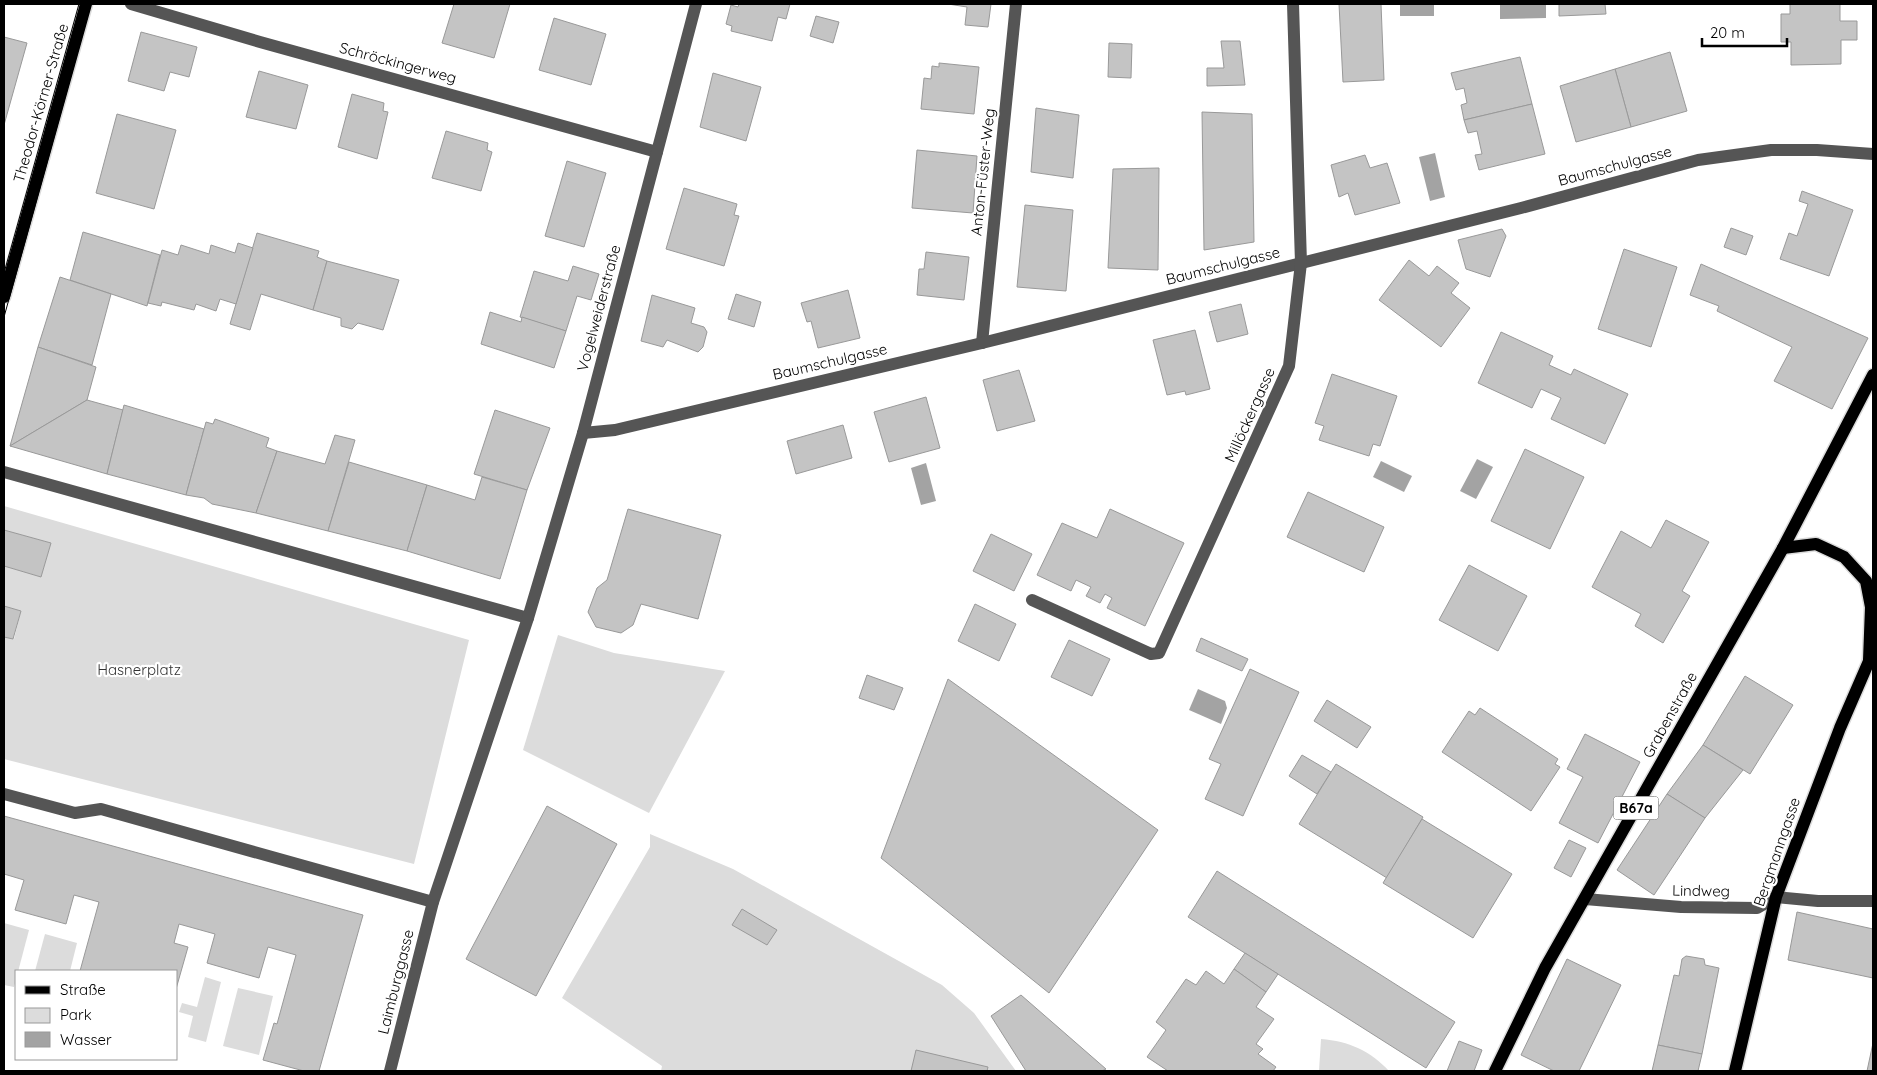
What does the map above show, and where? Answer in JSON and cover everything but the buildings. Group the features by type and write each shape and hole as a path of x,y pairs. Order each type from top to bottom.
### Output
{"main road":[{"name":"Theodor-Körner-Straße","path":"4,297 86,4"},
{"name":"Grabenstraße","path":"1495,1071 1545,968 1783,548 1873,375"},
{"path":"1783,548 1816,544 1844,557 1866,581 1871,607 1871,656"},
{"name":"Bergmanngasse","path":"1735,1071 1776,897 1837,735 1871,656"}],"street":[{"name":"Schröckingerweg","path":"132,4 260,42 657,152"},
{"name":"Vogelweiderstraße","path":"528,618 583,433 696,4"},
{"name":"Anton-Füster-Weg","path":"982,343 1016,4"},
{"name":"Millöckergasse","path":"1032,600 1151,654 1160,653 1289,366 1301,263 1293,4"},
{"name":"Baumschulgasse","path":"583,433 615,430 982,343 1698,160 1771,150 1816,150 1872,154"},
{"path":"4,472 528,618 433,902 101,809 75,813 4,794"},
{"path":"1776,897 1873,901"},
{"name":"Lindweg","path":"1585,899 1681,907 1757,908 1776,897"},
{"name":"Laimburggasse","path":"390,1071 433,902"}],"green space":[{"name":"Hasnerplatz","path":"4,506 469,640 414,864 4,759 4,637 14,639 21,611 4,606 4,566 41,577 51,543 4,530"},
{"path":"558,635 614,653 725,671 649,813 523,750"},
{"path":"650,834 733,869 942,985 974,1013 1016,1071 661,1071 662,1066 562,998 650,847"},
{"path":"4,923 29,930 18,970 15,970 14,987 4,985"},
{"path":"45,934 77,943 70,970 35,970"},
{"path":"205,977 221,982 206,1042 188,1037 193,1016 179,1012 182,1003 197,1007"},
{"path":"238,988 273,996 259,1055 223,1046"},
{"path":"1321,1039 1341,1042 1358,1048 1374,1058 1389,1071 1319,1071"}],"water":[{"path":"1400,4 1434,4 1434,16 1400,16"},
{"path":"1500,4 1546,4 1546,18 1500,19"},
{"path":"1435,153 1445,197 1430,201 1419,157"},
{"path":"1477,459 1493,467 1476,499 1460,491"},
{"path":"1381,461 1412,476 1404,492 1373,477"},
{"path":"926,463 936,501 921,505 911,468"},
{"path":"1198,689 1225,701 1227,708 1221,724 1189,710"}],"tram line":[{"path":"4,273 79,4"},
{"path":"4,317 91,4"}]}
